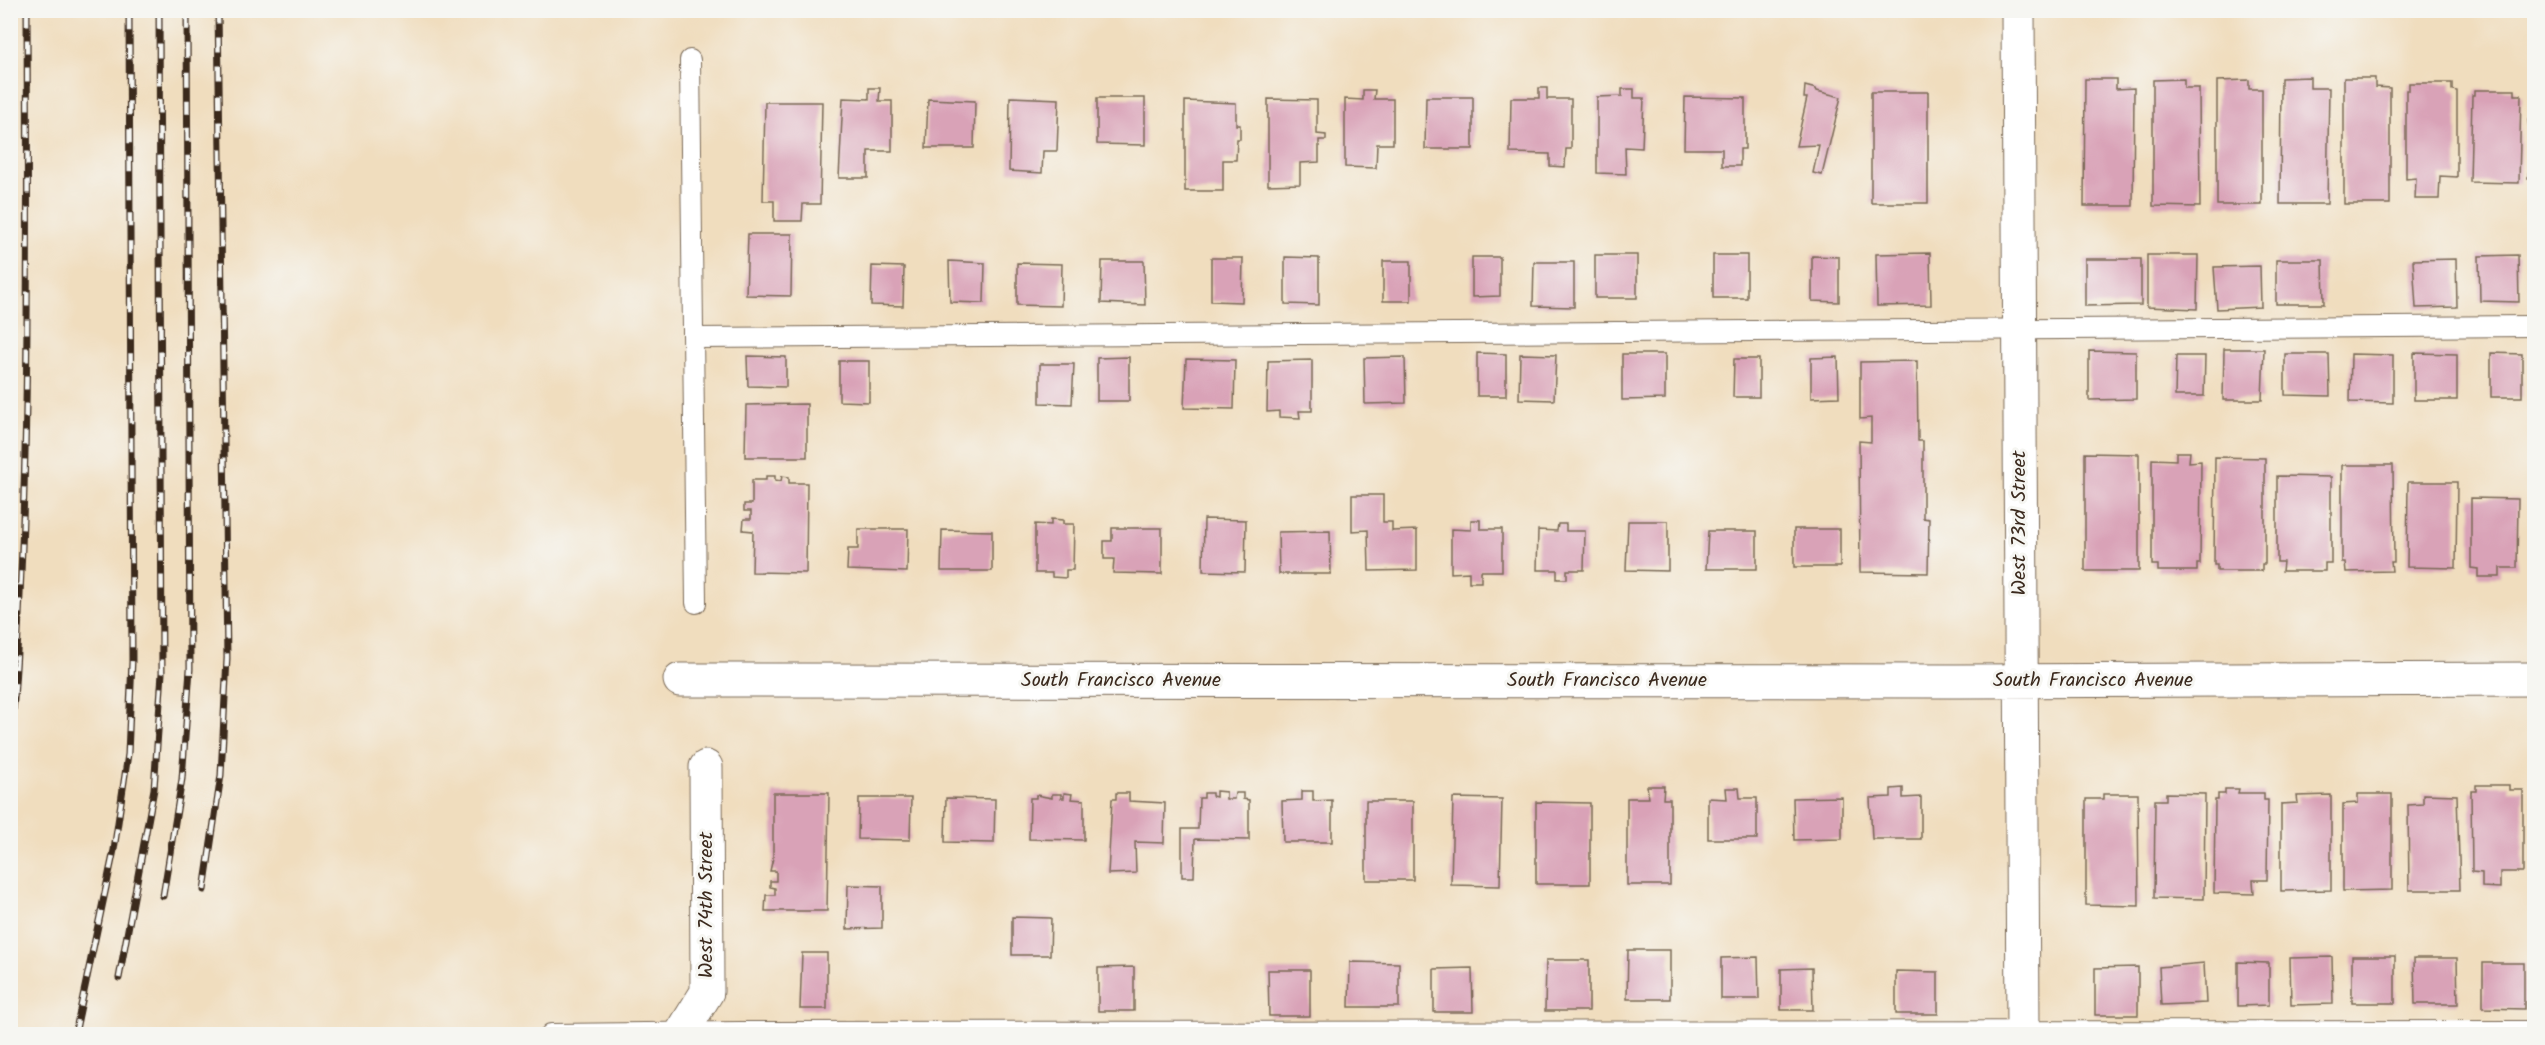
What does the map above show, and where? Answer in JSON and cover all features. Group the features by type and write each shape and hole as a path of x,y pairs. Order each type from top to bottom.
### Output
{"street":[{"name":"West 73rd Street","path":"2018,10 2023,1033"},
{"name":"South Francisco Avenue","path":"680,680 2535,679"},
{"name":"West 74th Street","path":"681,1033 707,992 706,767"}],"lane":[{"path":"690,60 696,603"},
{"path":"694,338 2535,326"},
{"path":"551,1035 2535,1031"}],"building":[{"path":"2310,77 2310,88 2329,88 2327,204 2280,204 2281,78"},
{"path":"2344,78 2375,78 2375,87 2390,88 2390,204 2344,204"},
{"path":"2085,79 2116,79 2116,89 2134,88 2133,206 2084,206"},
{"path":"2184,79 2184,88 2199,88 2200,207 2153,206 2153,80"},
{"path":"2249,80 2249,89 2262,89 2262,205 2217,205 2217,81"},
{"path":"2409,83 2452,83 2452,90 2457,91 2457,177 2440,176 2439,199 2415,199 2416,178 2406,179 2406,90 2409,90"},
{"path":"1805,86 1841,97 1822,175 1813,173 1819,145 1796,146 1807,98 1804,98"},
{"path":"869,88 880,88 879,101 892,101 892,151 868,151 868,178 839,178 843,98 869,99"},
{"path":"1539,88 1547,88 1547,99 1571,99 1571,149 1566,149 1565,167 1550,166 1550,154 1510,153 1511,98 1539,98"},
{"path":"1622,89 1634,89 1634,98 1644,98 1642,148 1625,147 1626,174 1597,173 1597,97 1622,96"},
{"path":"1363,90 1375,90 1374,99 1393,99 1393,144 1377,144 1376,168 1345,167 1345,99 1363,100"},
{"path":"2475,90 2515,90 2515,95 2521,95 2519,183 2470,182 2472,95 2475,95"},
{"path":"1871,92 1928,92 1928,203 1871,203"},
{"path":"1010,97 1059,99 1057,151 1043,151 1042,173 1009,171"},
{"path":"1426,97 1473,97 1473,149 1425,149"},
{"path":"1685,97 1745,98 1745,149 1740,149 1740,166 1722,166 1722,149 1684,149"},
{"path":"1097,98 1145,98 1145,145 1097,144"},
{"path":"928,99 975,101 974,148 926,148"},
{"path":"1268,99 1317,100 1317,134 1326,135 1326,140 1319,140 1319,162 1300,163 1300,184 1268,185"},
{"path":"1185,101 1236,103 1236,125 1240,125 1240,139 1237,139 1236,160 1223,160 1223,191 1185,191"},
{"path":"765,102 822,102 820,204 803,204 802,221 774,221 774,201 763,201"},
{"path":"2528,120 2534,120 2534,128 2529,128"},
{"path":"2529,139 2534,139 2534,152 2530,152"},
{"path":"2529,168 2534,168 2534,178 2528,178"},
{"path":"748,234 792,234 791,296 746,295"},
{"path":"1930,253 1931,305 1877,306 1876,254"},
{"path":"1595,255 1637,255 1637,298 1595,298"},
{"path":"1713,255 1747,255 1747,298 1713,298"},
{"path":"2147,255 2198,255 2197,309 2147,307"},
{"path":"2518,255 2519,302 2480,301 2479,256"},
{"path":"1812,256 1839,257 1839,302 1812,301"},
{"path":"1285,257 1319,258 1319,305 1285,304"},
{"path":"1472,257 1500,257 1500,296 1472,297"},
{"path":"1211,258 1243,258 1242,302 1211,301"},
{"path":"2085,259 2141,259 2141,305 2085,306"},
{"path":"2456,259 2457,307 2416,308 2413,260"},
{"path":"2276,260 2323,260 2324,304 2276,304"},
{"path":"949,261 985,263 984,303 950,302"},
{"path":"1102,261 1144,261 1145,305 1101,303"},
{"path":"1383,261 1411,261 1411,301 1383,301"},
{"path":"1534,262 1574,262 1574,307 1533,306"},
{"path":"1017,263 1062,264 1061,306 1017,305"},
{"path":"872,266 904,267 903,306 871,305"},
{"path":"2260,266 2261,307 2217,309 2214,267"},
{"path":"2224,349 2264,349 2262,400 2223,400"},
{"path":"2089,351 2136,352 2136,399 2089,400"},
{"path":"1477,353 1506,354 1506,396 1477,396"},
{"path":"2414,353 2457,354 2457,400 2414,400"},
{"path":"2491,353 2522,354 2522,397 2491,397"},
{"path":"1520,354 1556,355 1554,400 1519,399"},
{"path":"1622,354 1665,354 1665,399 1622,400"},
{"path":"2285,354 2329,354 2330,396 2285,395"},
{"path":"2351,354 2393,355 2393,403 2350,402"},
{"path":"747,356 786,357 786,387 748,386"},
{"path":"2176,356 2205,356 2204,396 2175,396"},
{"path":"1129,357 1129,401 1097,401 1097,358"},
{"path":"1405,357 1406,403 1365,404 1364,358"},
{"path":"1838,357 1839,397 1811,398 1811,358"},
{"path":"1186,359 1235,360 1234,409 1184,408"},
{"path":"1734,359 1759,359 1759,397 1733,397"},
{"path":"1312,360 1312,411 1299,411 1300,418 1279,417 1279,411 1267,412 1268,361"},
{"path":"839,361 869,361 869,402 839,401"},
{"path":"1917,361 1918,441 1923,441 1923,518 1929,519 1928,573 1860,572 1859,441 1871,442 1871,418 1860,419 1860,362"},
{"path":"1040,364 1074,364 1072,404 1040,403"},
{"path":"807,404 807,457 745,457 746,405"},
{"path":"2176,452 2190,452 2189,462 2201,461 2200,564 2197,564 2197,571 2158,571 2158,565 2152,565 2152,459 2176,460"},
{"path":"2085,453 2139,454 2139,571 2085,571"},
{"path":"2215,457 2265,458 2265,564 2262,564 2262,571 2217,571 2217,565 2214,565"},
{"path":"2342,465 2393,465 2394,562 2391,562 2392,571 2346,572 2345,562 2342,562"},
{"path":"766,476 775,476 775,480 781,481 782,476 789,477 789,483 807,483 806,573 752,572 753,531 743,530 744,519 751,519 751,511 744,511 744,504 752,504 752,480 766,480"},
{"path":"2277,476 2331,477 2331,563 2325,563 2325,571 2282,571 2283,562 2277,562"},
{"path":"2408,482 2457,482 2456,568 2407,567"},
{"path":"1352,495 1383,495 1383,522 1392,522 1392,531 1417,530 1417,570 1369,571 1368,530 1352,531"},
{"path":"2471,498 2518,499 2517,568 2500,568 2500,577 2478,577 2478,569 2471,568"},
{"path":"1051,519 1063,520 1063,524 1074,524 1073,570 1066,570 1066,578 1052,577 1052,573 1035,573 1035,524 1051,525"},
{"path":"1204,519 1246,520 1245,572 1203,571"},
{"path":"1471,520 1480,520 1480,529 1502,529 1502,571 1481,571 1481,582 1469,582 1469,572 1451,573 1451,529 1471,530"},
{"path":"1628,521 1668,521 1668,571 1626,570"},
{"path":"1558,524 1566,524 1566,531 1585,531 1584,570 1567,570 1567,579 1557,579 1557,570 1537,570 1538,530 1557,531"},
{"path":"1112,528 1162,528 1162,574 1113,573 1114,559 1104,559 1104,541 1112,541"},
{"path":"858,529 908,529 907,572 847,570 848,549 858,549"},
{"path":"1794,529 1840,529 1840,567 1794,567"},
{"path":"942,530 992,531 992,571 941,571"},
{"path":"1330,531 1331,574 1279,574 1278,532"},
{"path":"1708,531 1757,531 1757,569 1706,569"},
{"path":"2476,785 2509,785 2509,790 2523,790 2523,872 2500,872 2500,888 2482,887 2482,873 2472,872 2471,791 2476,791"},
{"path":"1647,786 1664,786 1663,799 1670,799 1670,885 1627,885 1627,798 1649,798"},
{"path":"1726,788 1739,788 1740,798 1757,798 1757,839 1708,839 1708,798 1727,799"},
{"path":"1903,788 1903,798 1921,797 1921,839 1872,839 1870,798 1891,797 1891,789"},
{"path":"2225,789 2239,789 2238,793 2264,793 2264,800 2268,800 2267,880 2253,880 2254,894 2214,893 2215,800 2218,800 2218,794 2225,794"},
{"path":"1216,791 1226,792 1226,799 1234,799 1235,793 1243,793 1243,799 1249,800 1249,840 1195,839 1194,877 1182,877 1182,829 1198,829 1199,798 1204,798 1204,793 1212,793 1212,796 1216,797"},
{"path":"1302,791 1313,791 1313,801 1332,800 1332,842 1283,842 1282,801 1302,800"},
{"path":"773,793 829,793 827,911 765,911 766,895 775,895 775,888 770,887 770,881 776,881 776,871 770,871 773,858"},
{"path":"1064,793 1072,794 1071,799 1084,800 1084,840 1029,839 1030,798 1036,798 1036,795 1052,798 1052,794 1061,794 1061,798 1064,798"},
{"path":"1116,793 1129,793 1129,801 1165,803 1164,843 1135,842 1136,873 1108,874 1112,799 1116,799"},
{"path":"2166,793 2205,794 2204,899 2154,898 2155,800 2166,800"},
{"path":"2103,794 2138,794 2139,906 2086,905 2086,799 2103,799"},
{"path":"2358,794 2392,794 2392,890 2343,891 2343,804 2358,803"},
{"path":"2423,794 2457,795 2460,890 2409,890 2408,805 2423,804"},
{"path":"2331,795 2331,890 2281,891 2281,804 2298,803 2297,796"},
{"path":"1842,797 1842,839 1794,840 1793,798"},
{"path":"859,798 911,798 910,840 858,839"},
{"path":"946,798 995,799 994,843 945,842"},
{"path":"1453,798 1502,799 1500,886 1451,885"},
{"path":"1366,801 1413,801 1413,880 1366,880"},
{"path":"1536,802 1590,803 1590,884 1536,884"},
{"path":"848,885 882,886 882,928 847,929"},
{"path":"1012,917 1051,918 1050,955 1012,955"},
{"path":"1628,950 1670,950 1670,999 1627,999"},
{"path":"802,953 827,953 827,1009 800,1009"},
{"path":"2352,956 2395,956 2395,1003 2352,1003"},
{"path":"1758,957 1759,999 1721,999 1721,958"},
{"path":"2332,957 2333,1004 2291,1005 2290,958"},
{"path":"2414,958 2457,958 2458,1004 2415,1004"},
{"path":"1546,960 1589,960 1589,1011 1545,1011"},
{"path":"1350,962 1399,963 1399,1007 1349,1007"},
{"path":"2238,962 2269,963 2269,1005 2238,1006"},
{"path":"2204,963 2206,1003 2161,1005 2159,967"},
{"path":"2483,963 2524,963 2524,1009 2483,1008"},
{"path":"1134,967 1134,1011 1098,1011 1098,968"},
{"path":"2138,967 2138,1015 2095,1015 2095,968"},
{"path":"1472,968 1473,1012 1434,1012 1434,969"},
{"path":"1812,968 1813,1010 1781,1010 1781,969"},
{"path":"1268,970 1310,970 1310,1016 1269,1016"},
{"path":"1896,971 1938,972 1938,1014 1896,1014"}],"railway":[{"path":"10,753 17,661 24,475 27,10"},
{"path":"75,1034 114,850 128,754 132,661 129,10"},
{"path":"119,978 154,789 162,673 159,10"},
{"path":"163,896 182,779 190,669 187,10"},
{"path":"204,890 221,775 227,658 218,10"}]}
